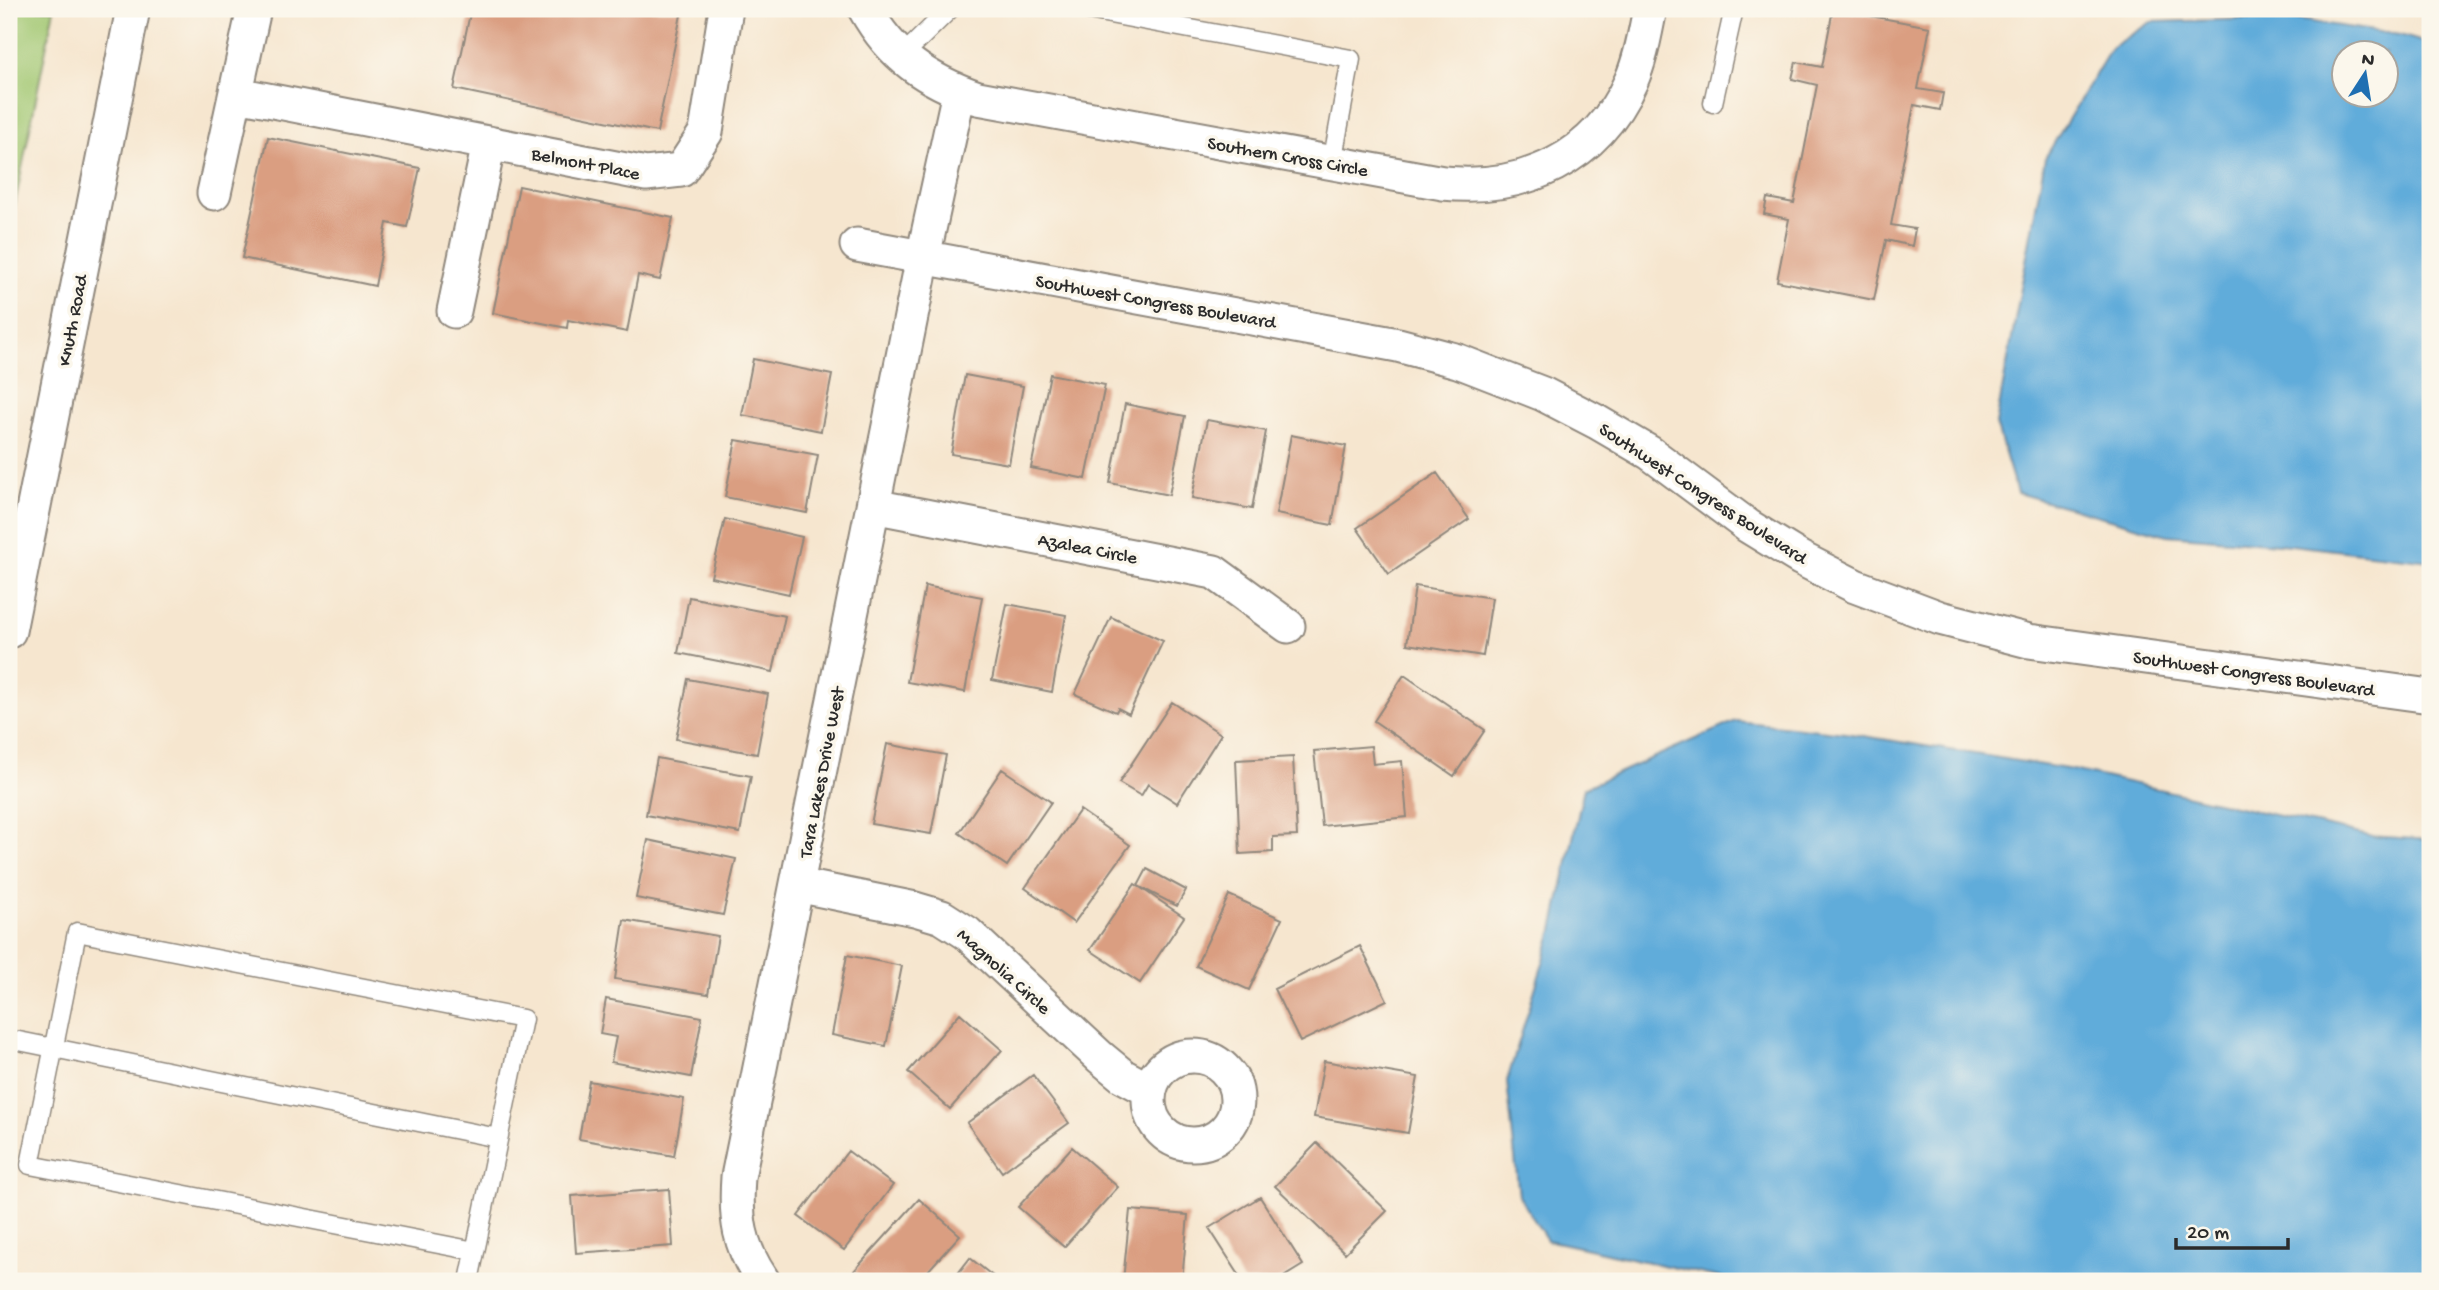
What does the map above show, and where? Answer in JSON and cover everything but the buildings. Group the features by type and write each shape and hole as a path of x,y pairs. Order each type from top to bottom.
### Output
{"street":[{"name":"Knuth Road","path":"9,631 133,9"},
{"path":"214,194 254,9"},
{"name":"Belmont Place","path":"237,94 646,174 681,170 706,132 726,9"},
{"name":"Southern Cross Circle","path":"865,9 901,57 924,75 978,98 1471,186 1501,183 1556,165 1580,149 1601,129 1619,106 1635,71 1650,9"},
{"name":"Tara Lakes Drive West","path":"763,1281 751,1263 740,1236 736,1207 738,1177 923,257 959,92"},
{"path":"454,311 489,143"},
{"name":"Southwest Congress Boulevard","path":"857,245 1398,345 1458,361 1543,394 1597,422 1650,453 1748,526 1800,558 1854,586 1940,618 2029,641 2430,696"},
{"name":"Azalea Circle","path":"873,506 1214,572 1288,626"},
{"name":"Magnolia Circle","path":"797,885 942,917 967,933 1123,1076 1149,1090"}],"lane":[{"path":"901,57 950,9"},
{"path":"1083,9 1351,59 1332,163"},
{"path":"1713,103 1734,9"},
{"path":"469,1281 523,1019 77,932 30,1165 475,1251"},
{"path":"9,1039 498,1138"}],"green space":[{"path":"9,9 54,9 9,233"}],"water":[{"path":"2286,18 2400,35 2430,44 2430,561 2291,545 2167,535 2017,493 1996,424 2045,158 2112,47 2151,22"},
{"path":"1736,721 1845,733 2073,770 2369,836 2430,840 2430,1281 1736,1281 1547,1240 1519,1196 1507,1081 1553,930 1584,788"}]}
